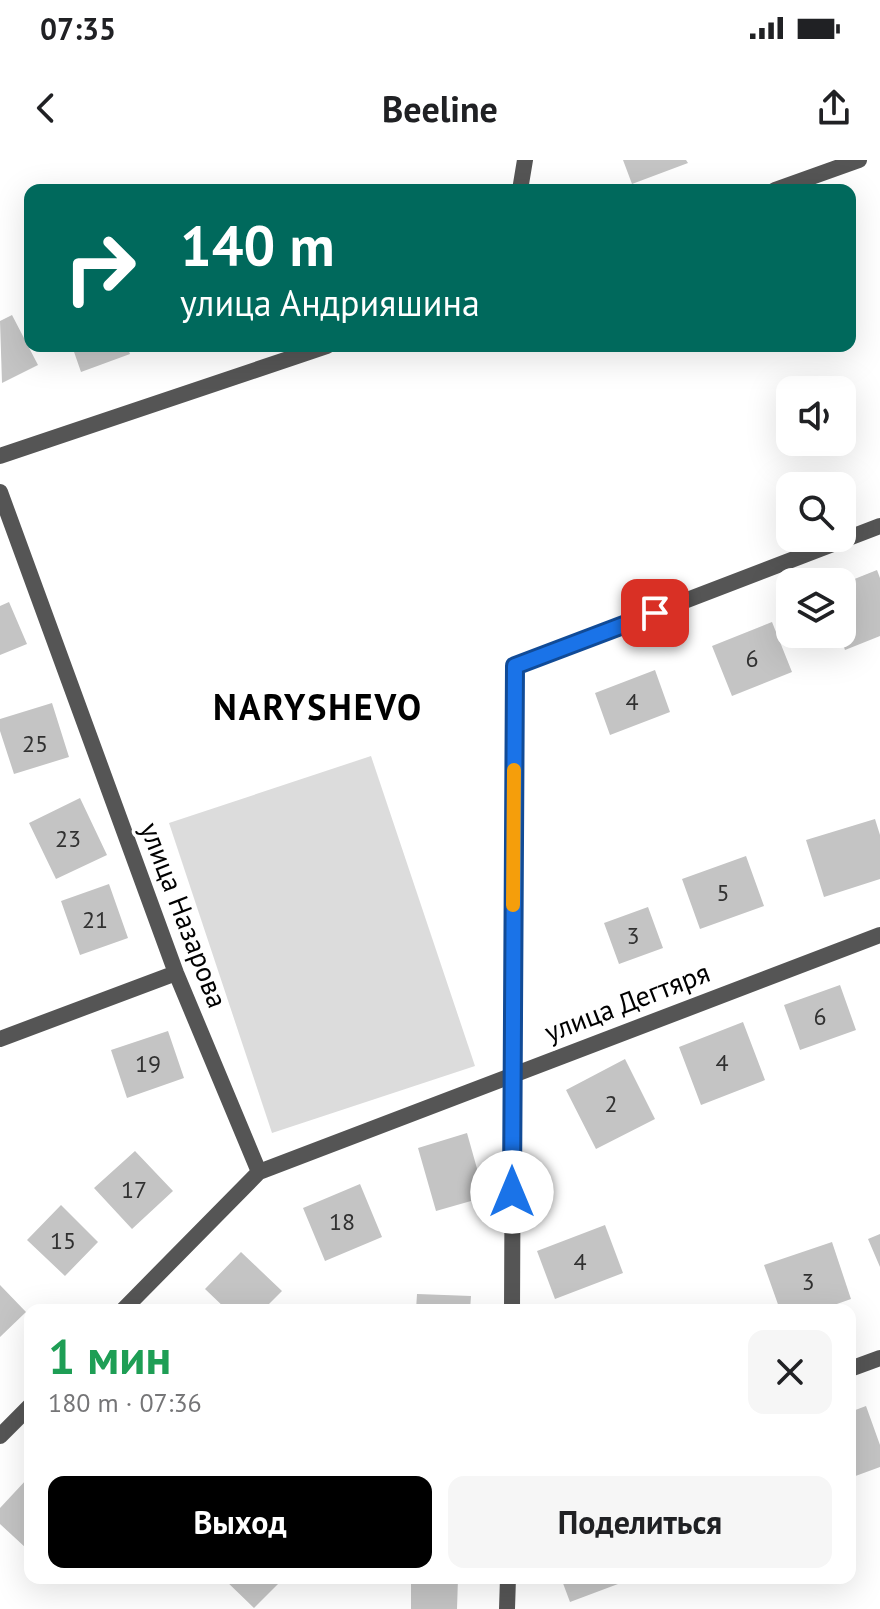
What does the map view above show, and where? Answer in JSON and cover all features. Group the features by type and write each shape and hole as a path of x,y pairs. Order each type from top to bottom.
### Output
{"street":[{"path":"521,184 525,160"},
{"path":"792,184 859,160"},
{"path":"0,456 309,352"},
{"name":"улица Назарова","path":"0,492 176,973 259,1172"},
{"path":"512,1304 515,666 880,526"},
{"name":"улица Дегтяря","path":"259,1172 880,935"},
{"path":"0,1039 176,973"},
{"path":"129,1304 259,1172"},
{"path":"856,1367 880,1358"},
{"path":"0,1436 24,1412"},
{"path":"507,1609 508,1584"}],"shaded area":[{"path":"371,756 475,1066 272,1133 169,823"}],"building":[{"path":"623,160 686,160 688,163 632,184"},
{"path":"12,315 24,338 24,352 31,352 38,365 2,383 0,321"},
{"path":"74,352 129,352 130,354 81,372"},
{"path":"877,570 880,578 880,636 856,646 856,578"},
{"path":"9,602 27,644 0,655 0,606"},
{"path":"772,622 776,632 776,648 782,648 792,672 732,696 712,646"},
{"path":"655,670 670,712 610,735 595,693"},
{"path":"52,703 69,757 14,774 0,731 0,719"},
{"path":"80,798 107,855 56,879 29,823"},
{"path":"875,819 880,835 880,879 824,897 806,840"},
{"path":"746,856 764,906 700,929 682,879"},
{"path":"109,884 128,938 80,955 61,901"},
{"path":"648,907 663,948 619,964 604,923"},
{"path":"840,985 856,1030 800,1050 784,1005"},
{"path":"743,1022 765,1080 701,1105 679,1047"},
{"path":"168,1031 184,1078 127,1098 111,1050"},
{"path":"625,1059 655,1119 596,1149 566,1090"},
{"path":"467,1133 485,1197 436,1211 418,1148"},
{"path":"135,1151 173,1191 132,1229 94,1188"},
{"path":"360,1184 382,1237 325,1261 303,1208"},
{"path":"61,1205 98,1242 65,1276 27,1240"},
{"path":"605,1225 623,1273 555,1299 537,1251"},
{"path":"880,1234 880,1267 868,1239"},
{"path":"832,1242 851,1299 837,1304 778,1304 764,1265"},
{"path":"241,1252 282,1291 269,1304 221,1304 205,1289"},
{"path":"0,1285 24,1310 24,1314 0,1337"},
{"path":"417,1294 471,1296 470,1304 416,1304"},
{"path":"866,1406 880,1445 880,1467 856,1476 856,1410"},
{"path":"24,1482 24,1546 0,1524 0,1508"},
{"path":"229,1584 278,1584 254,1608"},
{"path":"411,1584 458,1584 457,1609 411,1609"},
{"path":"563,1584 618,1584 570,1602"}],"slow traffic":[{"path":"513,905 514,770"}],"district":[{"name":"NARYSHEVO","path":"318,707"}],"route":[{"path":"512,1192 515,666 655,613"}]}
